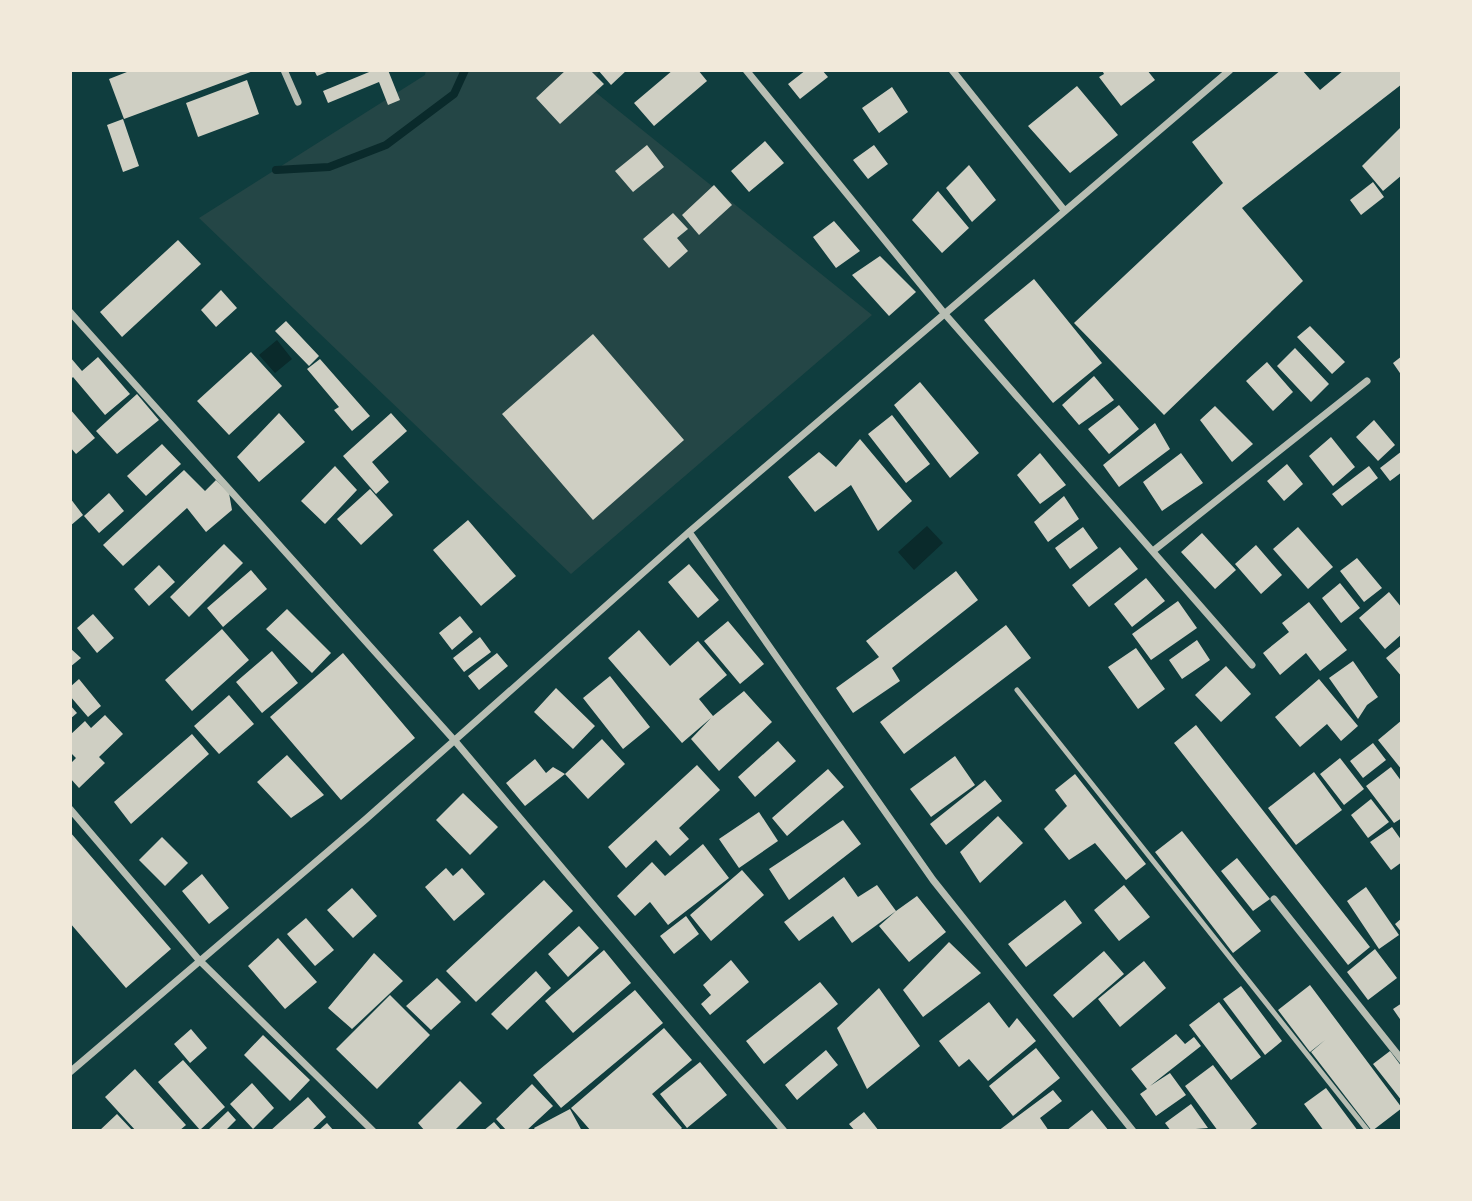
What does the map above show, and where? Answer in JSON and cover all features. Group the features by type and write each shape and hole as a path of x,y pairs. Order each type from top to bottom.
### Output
{"street":[{"path":"284,70 298,102"},
{"path":"746,70 944,313 1252,665"},
{"path":"951,70 1064,210"},
{"path":"70,1072 455,740 689,532 1230,70"},
{"path":"70,312 455,740 784,1131"},
{"path":"1153,551 1367,381"},
{"path":"689,532 933,880 1132,1131"},
{"path":"70,809 199,960 373,1131"},
{"path":"1274,899 1402,1060"}],"lane":[{"path":"1017,690 1368,1131"}],"shaded area":[{"path":"426,70 600,70 589,87 872,315 571,574 199,218 425,75"},
{"path":"277,340 292,359 275,373 259,355"},
{"path":"927,526 943,543 914,570 898,552"}],"building":[{"path":"132,70 256,70 124,119 109,79"},
{"path":"314,70 332,70 317,76"},
{"path":"374,70 388,70 400,100 388,105 379,82 328,103 323,91"},
{"path":"566,70 590,70 604,84 560,124 536,98"},
{"path":"598,70 627,70 611,85"},
{"path":"673,70 698,70 707,81 654,126 634,103"},
{"path":"806,70 822,70 828,77 800,99 788,84"},
{"path":"1102,70 1147,70 1155,80 1121,106 1099,77 1104,74"},
{"path":"1281,70 1302,70 1320,90 1344,70 1402,70 1402,84 1242,208 1303,281 1164,415 1074,323 1223,183 1192,142"},
{"path":"247,80 259,114 198,137 186,103"},
{"path":"1077,86 1118,135 1070,173 1028,126"},
{"path":"892,87 908,112 879,133 862,108"},
{"path":"123,119 139,166 123,172 107,125"},
{"path":"1402,126 1402,175 1383,191 1362,166"},
{"path":"765,141 784,163 749,192 731,171"},
{"path":"647,145 664,167 633,192 615,171"},
{"path":"874,145 888,164 868,179 853,160"},
{"path":"969,165 996,200 972,222 946,188"},
{"path":"1373,182 1384,197 1361,215 1350,200"},
{"path":"714,185 732,205 699,235 682,215"},
{"path":"938,191 969,228 942,253 912,220"},
{"path":"673,213 688,229 677,238 688,251 669,268 643,239"},
{"path":"834,221 860,251 836,268 813,237"},
{"path":"178,240 201,264 122,337 100,312"},
{"path":"880,256 916,292 889,316 852,275"},
{"path":"1034,279 1102,363 1053,403 984,320"},
{"path":"221,290 237,308 216,327 201,310"},
{"path":"286,321 319,356 309,366 275,331"},
{"path":"1310,326 1345,362 1332,374 1297,337"},
{"path":"593,334 684,440 593,520 502,414"},
{"path":"1295,348 1329,384 1311,402 1277,366"},
{"path":"251,352 282,386 229,435 197,401"},
{"path":"1402,356 1402,376 1393,363"},
{"path":"70,357 82,371 98,357 130,394 105,415 73,377 70,380"},
{"path":"320,359 370,416 352,431 334,410 339,407 307,369"},
{"path":"1267,362 1293,392 1273,411 1246,381"},
{"path":"1094,376 1114,400 1079,425 1062,405"},
{"path":"920,382 979,453 950,478 894,405"},
{"path":"137,394 159,420 117,454 96,431"},
{"path":"1119,405 1139,429 1109,454 1088,429"},
{"path":"1215,406 1253,444 1232,462 1200,420"},
{"path":"70,409 95,438 76,454 70,447"},
{"path":"279,413 305,442 259,482 237,457"},
{"path":"391,413 407,431 372,462 389,482 376,494 343,456"},
{"path":"892,415 930,464 906,483 868,434"},
{"path":"1374,420 1395,445 1378,461 1356,437"},
{"path":"1155,423 1170,449 1119,487 1103,465"},
{"path":"1331,437 1355,467 1333,486 1309,456"},
{"path":"860,439 912,501 878,531 851,485 815,512 788,477 819,452 836,467"},
{"path":"162,444 181,464 146,496 127,476"},
{"path":"1402,451 1402,472 1390,481 1380,468"},
{"path":"1040,453 1066,485 1040,504 1017,475"},
{"path":"1181,453 1203,483 1162,511 1143,482"},
{"path":"1287,464 1303,484 1284,501 1267,481"},
{"path":"335,466 357,490 325,524 301,501"},
{"path":"1369,466 1378,478 1342,506 1332,494"},
{"path":"184,470 205,491 216,480 229,493 232,510 206,532 187,508 123,566 103,545"},
{"path":"370,489 393,515 361,545 337,519"},
{"path":"109,493 124,511 99,533 84,516"},
{"path":"1064,496 1079,519 1048,542 1034,522"},
{"path":"70,498 83,515 70,526"},
{"path":"468,520 516,576 481,606 433,550"},
{"path":"1083,527 1098,548 1070,569 1055,548"},
{"path":"1298,527 1333,567 1308,589 1273,549"},
{"path":"1202,533 1236,570 1215,589 1181,552"},
{"path":"224,544 243,563 189,617 170,597"},
{"path":"1256,545 1282,575 1261,594 1235,564"},
{"path":"1120,547 1138,569 1089,607 1072,585"},
{"path":"1357,558 1382,588 1364,602 1340,571"},
{"path":"689,564 719,600 698,618 668,582"},
{"path":"159,565 175,582 149,606 134,589"},
{"path":"251,570 267,589 223,627 207,608"},
{"path":"956,571 978,600 892,668 900,681 853,713 836,688 879,657 866,641"},
{"path":"1146,578 1165,601 1132,627 1114,604"},
{"path":"1340,583 1360,608 1341,623 1322,598"},
{"path":"1389,592 1402,608 1402,634 1385,649 1359,618"},
{"path":"1178,601 1197,628 1151,660 1132,634"},
{"path":"1309,602 1347,650 1320,671 1306,653 1280,675 1263,653 1289,632 1282,623"},
{"path":"287,609 331,653 312,673 266,629"},
{"path":"93,614 114,638 97,653 77,628"},
{"path":"460,616 473,632 452,650 439,633"},
{"path":"728,621 764,664 740,684 704,641"},
{"path":"1006,625 1031,658 904,754 880,722"},
{"path":"222,629 249,660 192,711 165,680"},
{"path":"639,630 670,666 698,641 727,675 699,699 713,716 744,691 772,722 719,771 691,739 711,718 682,743 608,658"},
{"path":"480,637 491,652 464,672 453,658"},
{"path":"1197,640 1210,660 1182,679 1169,660"},
{"path":"1402,645 1402,677 1386,658"},
{"path":"70,648 81,658 70,667"},
{"path":"1136,648 1165,689 1138,709 1108,667"},
{"path":"272,651 298,683 262,713 236,682"},
{"path":"343,653 415,738 341,800 270,717"},
{"path":"497,653 508,666 479,690 468,676"},
{"path":"1353,661 1378,697 1367,705 1358,719 1329,678"},
{"path":"1226,666 1251,694 1221,722 1195,695"},
{"path":"610,676 650,727 623,749 583,698"},
{"path":"79,679 101,706 88,717 70,696 70,687"},
{"path":"1319,679 1358,726 1341,741 1327,724 1300,747 1275,717"},
{"path":"556,688 595,726 573,749 534,712"},
{"path":"229,695 254,724 219,754 194,726"},
{"path":"70,705 77,713 70,719"},
{"path":"105,715 123,734 99,757 105,763 79,788 70,778 70,764 76,758 70,752 70,735 85,721 91,728"},
{"path":"1402,720 1402,770 1378,740"},
{"path":"1196,725 1370,947 1348,965 1174,743"},
{"path":"192,734 209,754 131,824 114,802"},
{"path":"602,739 625,764 588,799 565,774"},
{"path":"778,741 796,761 755,797 738,777"},
{"path":"1373,743 1386,760 1363,778 1350,761"},
{"path":"287,755 324,795 291,818 257,782"},
{"path":"955,756 975,785 931,817 910,789"},
{"path":"1340,758 1364,789 1344,805 1320,774"},
{"path":"535,759 546,773 553,767 565,774 525,806 506,783"},
{"path":"697,765 720,790 679,828 689,839 670,856 656,840 626,868 608,847"},
{"path":"1391,767 1402,782 1402,818 1394,823 1366,786"},
{"path":"828,769 844,787 787,836 772,818"},
{"path":"1314,772 1342,810 1296,845 1268,808"},
{"path":"1075,774 1146,864 1126,880 1095,843 1069,860 1044,829 1067,806 1055,790"},
{"path":"985,780 1002,801 946,845 930,824"},
{"path":"463,793 498,827 470,855 436,820"},
{"path":"1371,799 1389,822 1368,838 1351,815"},
{"path":"759,812 778,841 739,868 719,839"},
{"path":"998,816 1023,843 980,883 960,852"},
{"path":"843,820 861,844 789,900 769,869"},
{"path":"1392,827 1402,841 1402,862 1391,870 1370,842"},
{"path":"1182,831 1261,931 1233,953 1155,852"},
{"path":"70,832 171,949 126,988 70,923"},
{"path":"162,837 188,863 165,886 139,860"},
{"path":"703,844 729,878 668,925 650,902 635,916 617,896 652,862 665,876"},
{"path":"1237,858 1270,899 1253,911 1221,871"},
{"path":"446,868 453,876 462,868 485,894 454,921 425,887"},
{"path":"742,870 764,895 711,941 690,915"},
{"path":"202,874 229,908 209,924 182,891"},
{"path":"844,877 858,897 877,885 896,911 852,943 833,916 799,941 784,922"},
{"path":"544,880 573,911 476,1002 446,971"},
{"path":"1124,885 1150,917 1119,941 1094,910"},
{"path":"1366,887 1399,935 1379,949 1347,901"},
{"path":"352,888 377,916 353,938 327,910"},
{"path":"917,896 946,932 909,962 879,926"},
{"path":"1065,900 1082,923 1026,967 1008,944"},
{"path":"686,916 699,934 674,954 660,936"},
{"path":"306,918 334,950 315,966 287,934"},
{"path":"1402,918 1402,933 1395,924"},
{"path":"579,926 599,948 568,977 548,954"},
{"path":"278,938 317,982 285,1009 248,966"},
{"path":"949,942 981,973 923,1017 903,990"},
{"path":"1375,949 1397,978 1368,1000 1347,972"},
{"path":"604,950 631,983 573,1033 545,1001"},
{"path":"1104,951 1124,974 1073,1018 1053,995"},
{"path":"374,953 403,981 352,1029 328,1008"},
{"path":"731,960 749,982 710,1015 701,1004 711,995 703,985"},
{"path":"1144,961 1166,988 1120,1027 1098,999"},
{"path":"536,971 551,988 507,1030 491,1014"},
{"path":"437,978 461,1002 431,1030 406,1006"},
{"path":"820,982 838,1004 764,1064 746,1041"},
{"path":"1310,985 1402,1108 1372,1131 1311,1052 1325,1040 1310,1052 1278,1010"},
{"path":"1241,986 1282,1041 1265,1055 1223,999"},
{"path":"879,988 920,1046 867,1089 837,1028"},
{"path":"635,990 663,1023 561,1108 533,1075"},
{"path":"390,995 430,1035 377,1089 336,1049"},
{"path":"989,1002 1009,1028 1017,1018 1036,1041 988,1081 969,1059 959,1067 939,1041"},
{"path":"1219,1002 1261,1057 1231,1080 1189,1025"},
{"path":"1402,1003 1402,1022 1393,1009"},
{"path":"664,1028 692,1060 652,1094 682,1128 679,1131 591,1131 571,1108"},
{"path":"191,1029 207,1048 190,1063 174,1044"},
{"path":"1176,1034 1185,1044 1194,1037 1201,1046 1150,1086 1170,1073 1186,1095 1156,1116 1140,1094 1147,1089 1131,1069"},
{"path":"263,1035 310,1080 290,1101 244,1055"},
{"path":"1036,1048 1060,1078 1013,1116 989,1086"},
{"path":"826,1050 838,1065 797,1100 785,1085"},
{"path":"1390,1051 1402,1067 1402,1101 1373,1064"},
{"path":"183,1060 225,1107 200,1130 158,1082"},
{"path":"700,1062 727,1095 687,1128 660,1094"},
{"path":"1213,1065 1257,1124 1248,1131 1218,1131 1185,1086"},
{"path":"135,1069 186,1125 179,1131 136,1131 105,1097"},
{"path":"460,1081 482,1103 454,1131 425,1131 418,1123"},
{"path":"252,1083 274,1108 253,1129 230,1104"},
{"path":"532,1084 553,1106 526,1131 507,1131 496,1119"},
{"path":"1326,1088 1358,1131 1324,1131 1304,1104"},
{"path":"1053,1090 1062,1101 1040,1118 1049,1131 998,1131"},
{"path":"308,1097 326,1117 311,1131 270,1131"},
{"path":"1191,1104 1208,1128 1171,1131 1165,1123"},
{"path":"570,1109 582,1131 536,1131 534,1128"},
{"path":"1092,1110 1109,1131 1066,1131"},
{"path":"228,1111 236,1120 225,1131 207,1131"},
{"path":"864,1112 879,1131 855,1131 849,1124"},
{"path":"117,1114 133,1131 99,1131"},
{"path":"494,1122 502,1131 483,1131"},
{"path":"327,1123 334,1131 318,1131"}],"waterway":[{"path":"276,170 329,167 386,145 454,94 465,70"}]}
